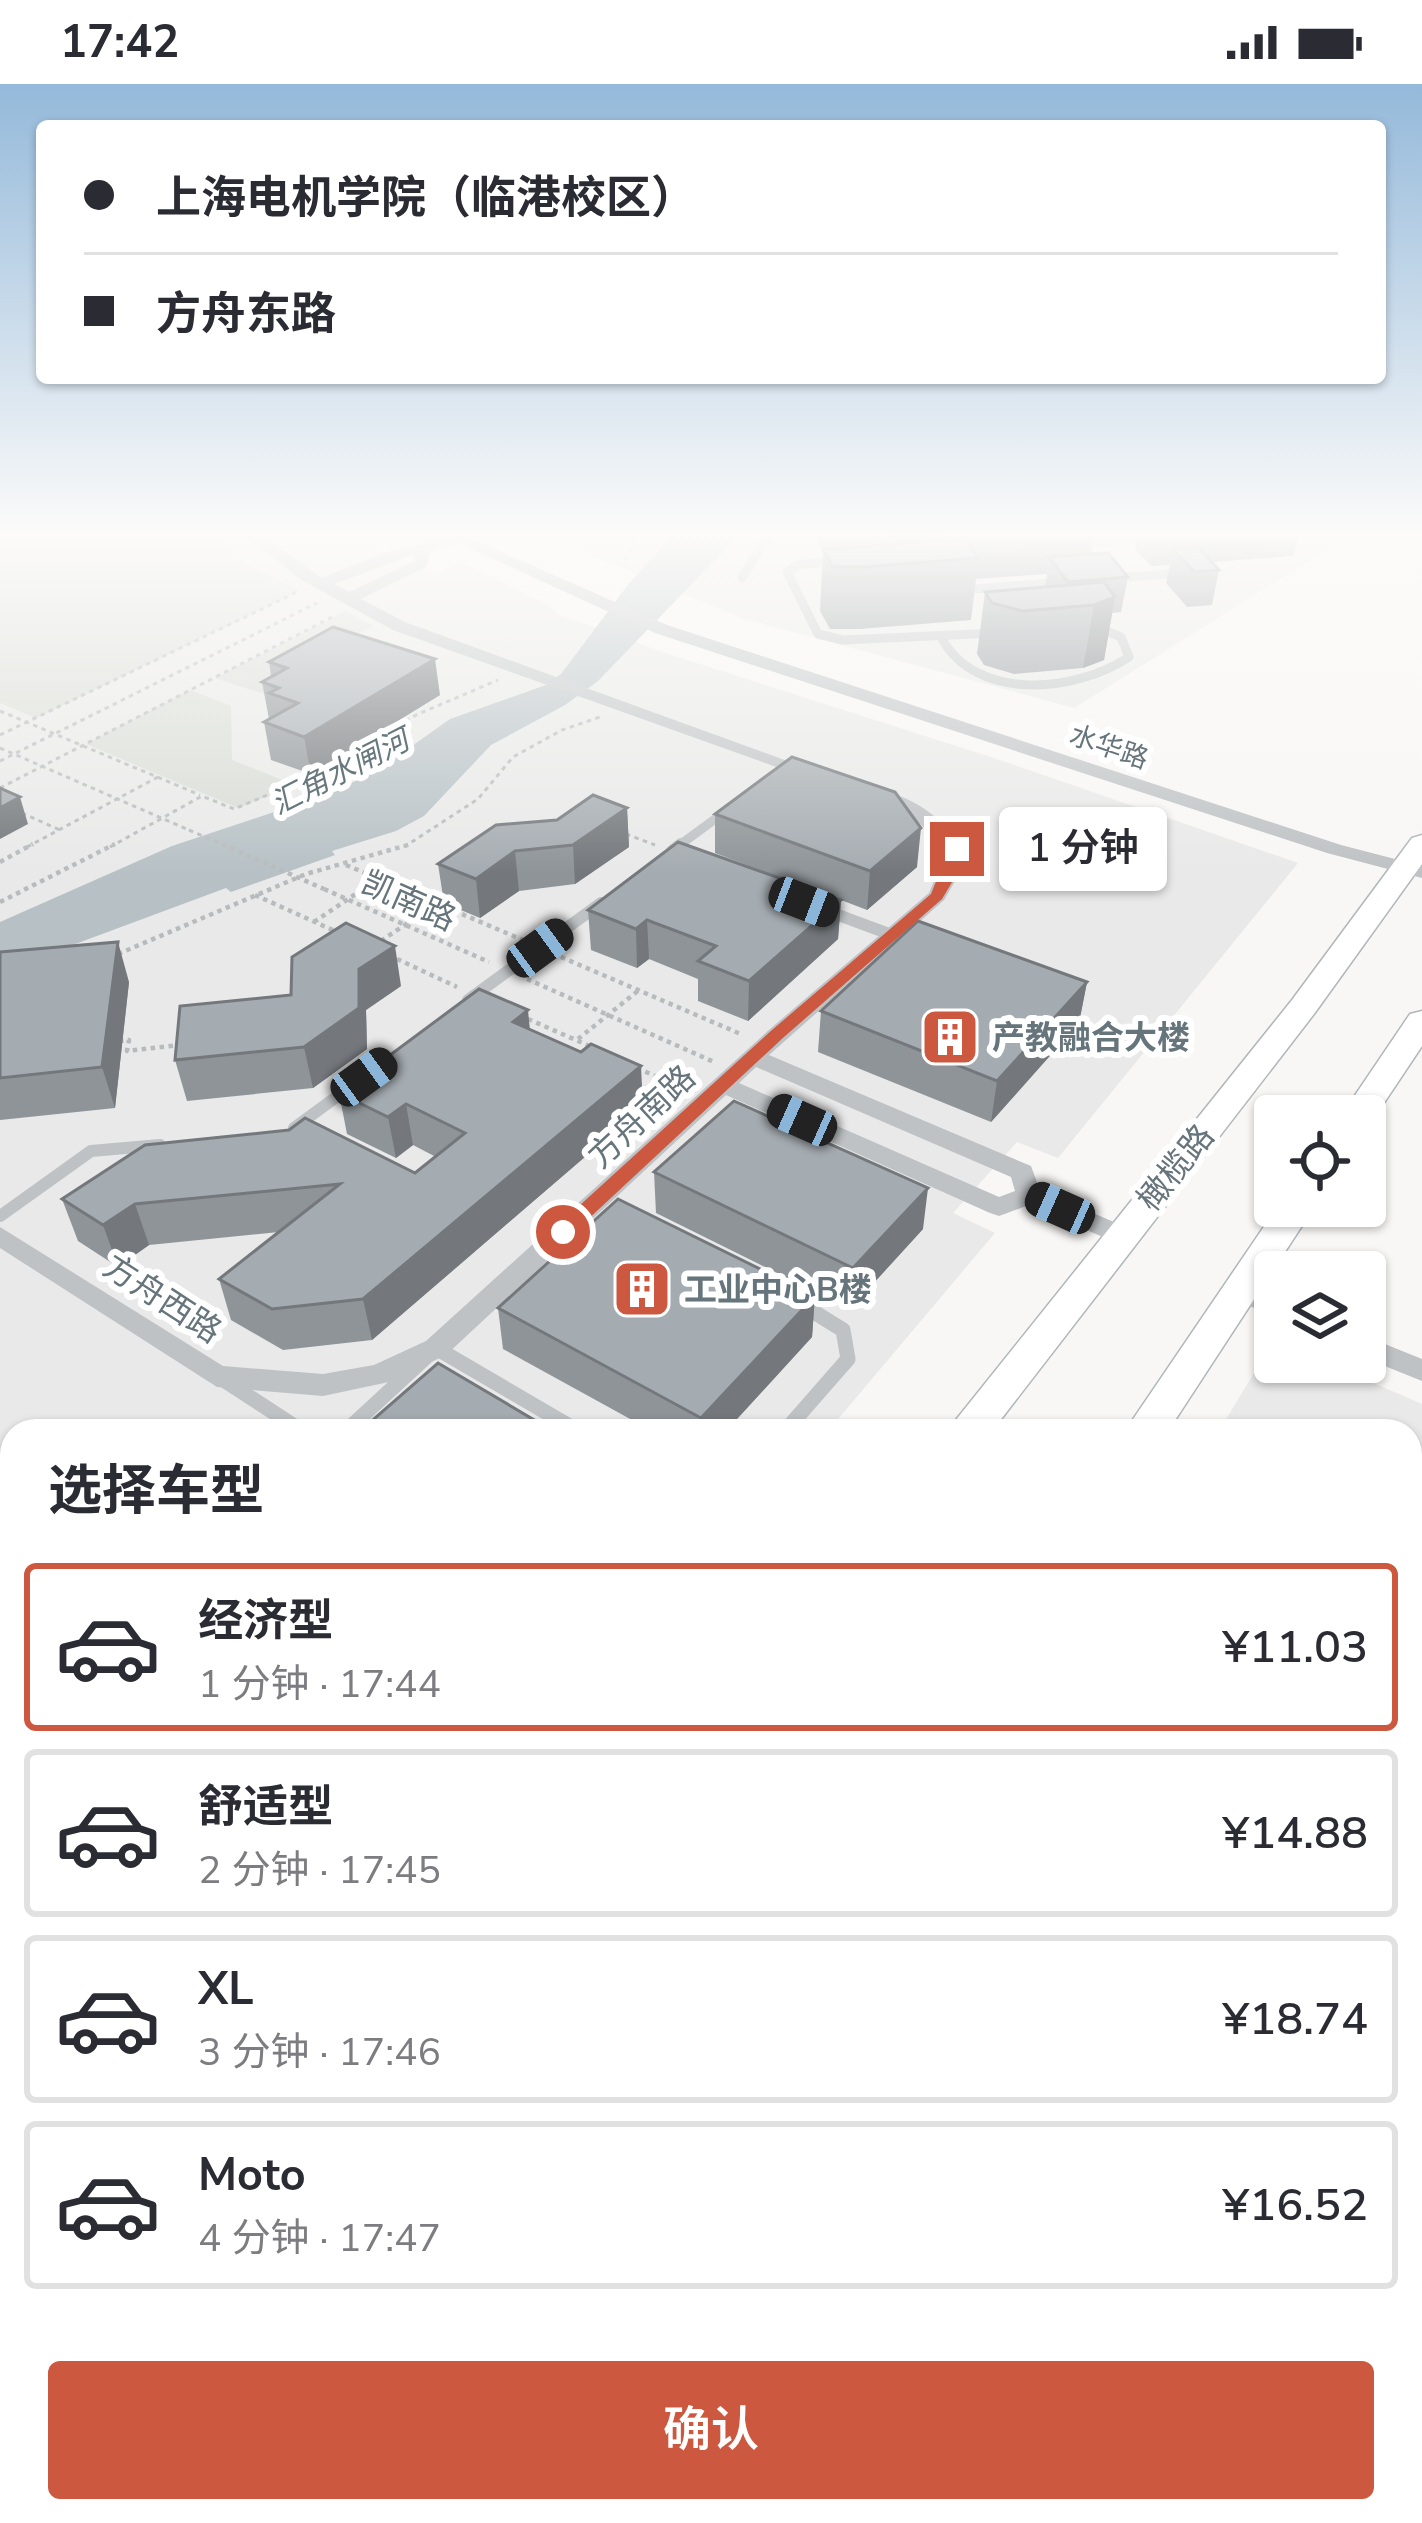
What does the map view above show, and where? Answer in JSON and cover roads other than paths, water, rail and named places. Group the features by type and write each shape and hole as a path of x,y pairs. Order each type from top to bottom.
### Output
{"main road":[{"name":"橄榄路","path":"977,1419 1417,860"},
{"path":"1372,1095 1422,1021"},
{"path":"1156,1419 1254,1304"}],"street":[{"path":"453,647 783,770 843,784"},
{"name":"水华路","path":"735,647 1417,860"},
{"name":"方舟南路","path":"436,1348 605,1208 738,1071 937,896 957,849 920,812 865,792"},
{"path":"738,1071 1022,1172 1029,1195"},
{"path":"738,1071 999,1207 1029,1195 1121,1235"},
{"name":"方舟西路","path":"0,1236 218,1376 323,1385 379,1376 436,1348"},
{"path":"1386,1355 1422,1371"}],"lane":[{"path":"948,647 967,671 1011,682 1102,676 1131,654 1126,647"},
{"path":"653,865 747,796"},
{"path":"672,851 694,860"},
{"path":"457,1009 615,892"},
{"path":"804,902 892,935"},
{"path":"289,1132 364,1077"},
{"path":"0,1216 91,1151 179,1143"},
{"path":"783,1295 825,1316 843,1330 849,1346 848,1359 796,1419"},
{"path":"359,1419 436,1348 557,1419"},
{"path":"218,1376 284,1419"}],"place":[{"name":"产教融合大楼","path":"950,1037"},
{"name":"工业中心B楼","path":"642,1289"}],"water label":[{"name":"汇角水闸河","path":"340,772"}]}
